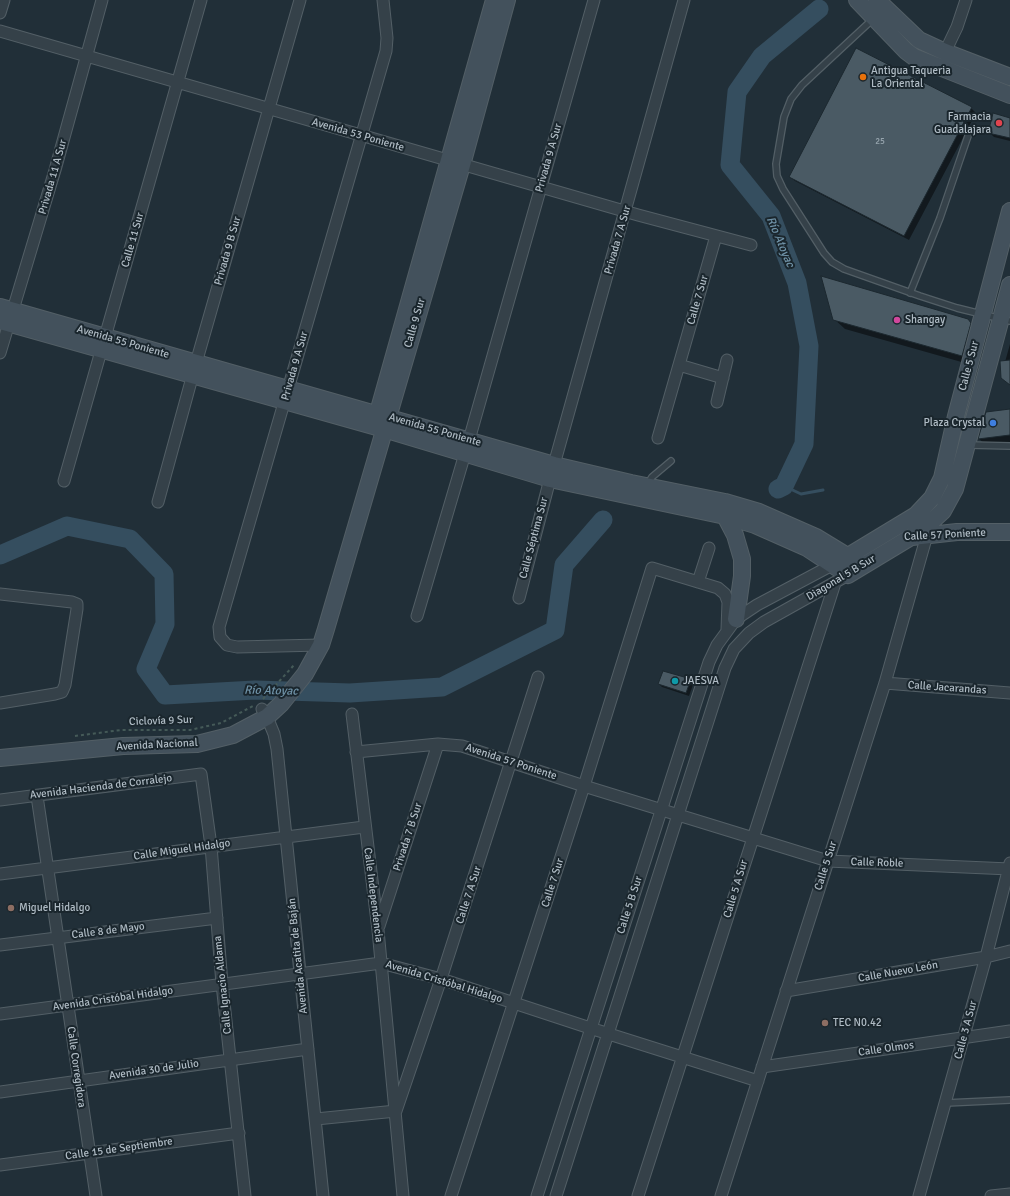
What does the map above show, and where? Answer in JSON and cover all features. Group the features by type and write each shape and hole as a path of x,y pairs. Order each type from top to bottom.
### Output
{"main road":[{"name":"Calle 9 Sur","path":"455,163 494,0"},
{"name":"Calle 9 Sur","path":"316,644 455,163 507,0"},
{"path":"857,0 906,51 914,57 1010,95"},
{"path":"877,0 920,40 945,52 1010,77"},
{"name":"Calle 5 Sur","path":"916,515 932,498 942,478 956,416 1010,211"},
{"name":"Calle 5 Sur","path":"934,522 955,489 974,419 1006,319 1010,285"},
{"name":"Avenida 55 Poniente","path":"5,316 381,421 552,472 725,516 778,535 807,548 834,564 842,579"},
{"path":"956,416 974,419"},
{"name":"Avenida 55 Poniente","path":"552,472 646,486 725,502 758,512 816,537 862,565"},
{"name":"Diagonal 5 B Sur","path":"834,564 880,538 916,515"},
{"path":"725,516 736,535 742,559 742,576 731,624"},
{"path":"934,522 949,526 957,532"},
{"name":"Calle 57 Poniente","path":"880,538 910,537 934,522 957,532 1010,532"},
{"name":"Diagonal 5 B Sur","path":"842,579 862,565 910,537"},
{"name":"Avenida Nacional","path":"0,758 102,747 197,744 233,735 266,706 300,667 316,644"},
{"name":"Avenida Nacional","path":"0,749 102,738 195,736 229,728 266,706"}],"street":[{"path":"0,13 4,0"},
{"name":"Privada 11 A Sur","path":"0,353 5,316 55,170 102,0"},
{"name":"Calle 11 Sur","path":"64,480 202,0"},
{"name":"Privada 9 B Sur","path":"158,502 194,369 270,109 300,0"},
{"name":"Privada 9 A Sur","path":"316,644 236,647 227,645 220,637 219,627 287,395 360,135 386,51 387,38 383,0"},
{"name":"Privada 9 A Sur","path":"417,616 467,447 594,0"},
{"name":"Privada 7 A Sur","path":"552,472 626,212 684,0"},
{"path":"945,52 957,27 966,0"},
{"name":"Avenida 53 Poniente","path":"0,31 626,212 751,246"},
{"name":"Calle 7 Sur","path":"658,438 716,236"},
{"path":"717,402 727,360"},
{"path":"679,365 723,378"},
{"name":"Calle Séptima Sur","path":"519,598 552,472"},
{"name":"Calle 5 Sur","path":"721,1196 885,683 934,522"},
{"path":"709,548 698,582 718,588 725,594 728,602 731,624"},
{"name":"Diagonal 5 B Sur","path":"731,624 757,605 834,564"},
{"name":"Calle 7 Sur","path":"451,1196 515,1004 652,568 698,582"},
{"name":"Diagonal 5 B Sur","path":"748,633 764,622 842,579"},
{"name":"Calle 5 A Sur","path":"638,1196 684,1058 752,838 842,579"},
{"path":"0,594 72,602 77,604 65,685 62,692 0,703"},
{"name":"Calle 5 B Sur","path":"537,1196 709,662 731,624"},
{"name":"Calle 5 B Sur","path":"556,1196 725,668 734,649 748,633"},
{"name":"Calle 7 A Sur","path":"396,1111 442,979 512,763 538,677"},
{"name":"Calle Jacarandas","path":"885,683 1010,693"},
{"name":"Avenida Acatita de Baján","path":"266,706 277,749 323,1196"},
{"name":"Calle Independencia","path":"352,714 364,827 378,930 403,1196"},
{"name":"Avenida 57 Poniente","path":"356,752 438,744 462,746 678,815"},
{"name":"Privada 7 B Sur","path":"378,930 438,744"},
{"name":"Avenida Hacienda de Corralejo","path":"0,800 201,774"},
{"name":"Calle Ignacio Aldama","path":"201,774 210,846 222,984 245,1196"},
{"name":"Calle Corregidora","path":"37,796 88,1153 96,1196"},
{"name":"Calle Roble","path":"678,815 828,861 1010,867"},
{"name":"Calle Miguel Hidalgo","path":"0,874 364,827"},
{"name":"Calle 3 A Sur","path":"919,1196 946,1103 1010,867"},
{"name":"Calle 8 de Mayo","path":"0,945 216,918"},
{"name":"Calle Nuevo León","path":"786,991 1010,952"},
{"name":"Avenida Cristóbal Hidalgo","path":"0,1014 381,963 442,979 608,1034 758,1080"},
{"name":"Calle Olmos","path":"762,1067 1010,1031"},
{"name":"Avenida 30 de Julio","path":"0,1092 308,1049"},
{"path":"316,1119 396,1111"},
{"name":"Calle 15 de Septiembre","path":"0,1165 239,1133"},
{"path":"991,1196 1010,1194"}],"lane":[{"path":"875,18 802,85 791,99 784,117 776,164 777,176 810,230 832,262 844,269 910,293 957,308 1006,319"},
{"path":"910,293 940,218 968,136"},
{"path":"967,445 1010,446"},
{"path":"646,486 652,478 671,461"},
{"path":"946,1103 1010,1100"}],"path":[{"name":"Ciclovía 9 Sur","path":"70,737 121,730 190,730 221,723 266,706 300,667"}],"building":[{"path":"856,48 972,107 904,236 789,177"},
{"path":"993,113 1010,118 1010,138 988,133"},
{"path":"821,276 968,319 971,323 962,356 833,320"},
{"path":"1010,360 1010,385 1001,378 1000,361"},
{"name":"Plaza Crystal","path":"1010,409 1010,435 978,439 986,412"},
{"name":"JAESVA","path":"663,671 691,679 686,693 658,684"}],"waterway":[{"name":"Río Atoyac","path":"778,489 784,486 804,444 809,346 797,283 771,216 730,165 737,92 762,56 819,9"},
{"path":"784,486 801,494 823,490"},
{"name":"Río Atoyac","path":"0,555 67,526 130,539 164,574 165,624 146,669 165,695 255,690 350,693 442,687 555,630 564,565 603,520"}],"place":[{"name":"Antigua Taqueria La Oriental","path":"863,77"},
{"name":"Farmacia Guadalajara","path":"999,123"},
{"name":"Shangay","path":"897,320"},
{"name":"Plaza Crystal","path":"993,423"},
{"name":"JAESVA","path":"675,681"},
{"name":"Miguel Hidalgo","path":"11,908"},
{"name":"TEC N0.42","path":"825,1023"}]}
